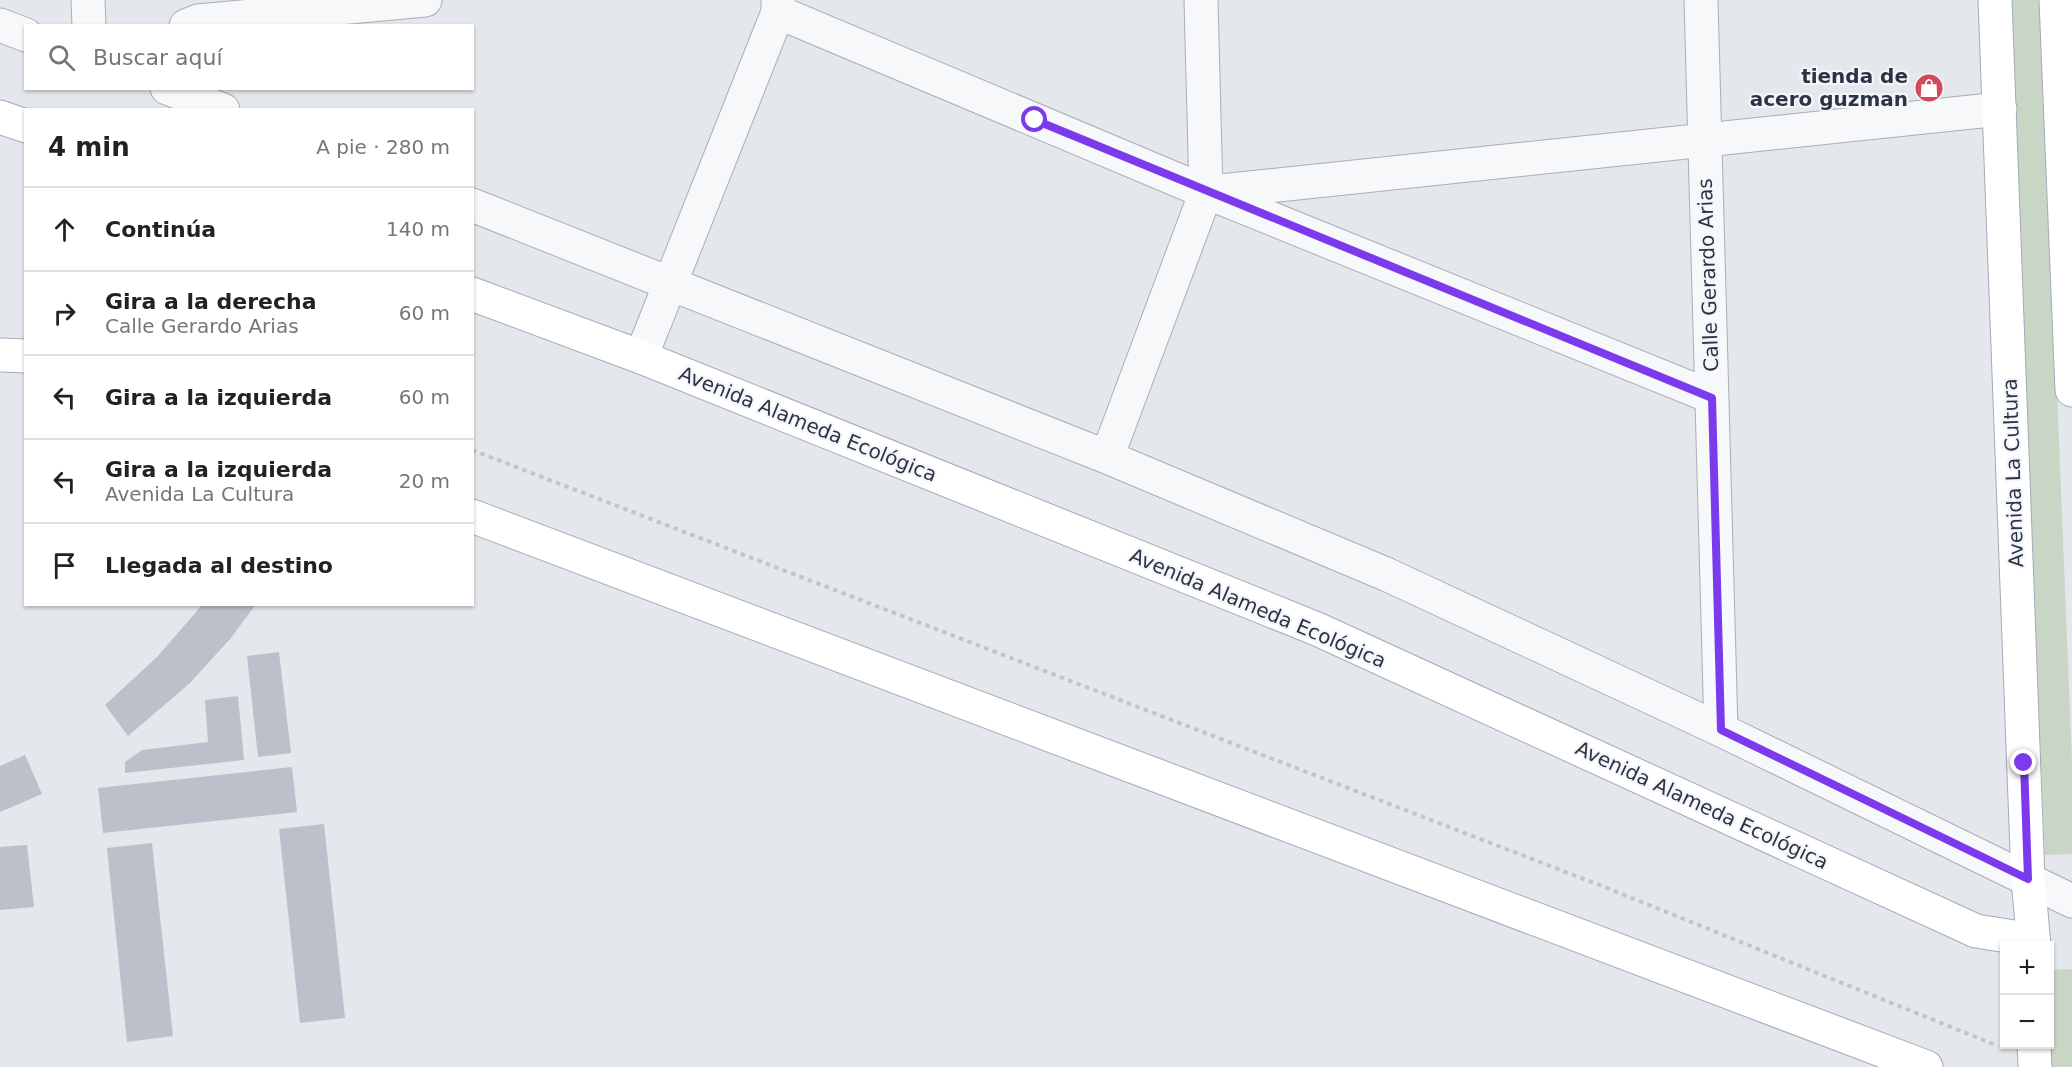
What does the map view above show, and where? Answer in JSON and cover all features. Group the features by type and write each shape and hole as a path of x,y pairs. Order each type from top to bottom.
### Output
{"main road":[{"name":"Avenida La Cultura","path":"1995,0 2028,879 2034,941"},
{"path":"2056,0 2072,390"},
{"path":"0,117 24,125"},
{"name":"Avenida Alameda Ecológica","path":"474,295 641,357 1317,629 1976,931 2024,941"},
{"path":"0,355 24,356"},
{"path":"474,517 1926,1067"}],"street":[{"path":"88,0 89,24"},
{"path":"191,24 198,21 425,0"},
{"path":"1107,457 1206,192 1202,0"},
{"name":"Calle Gerardo Arias","path":"1701,0 1721,730"},
{"path":"641,357 778,6 1206,192 1712,398"},
{"path":"0,25 24,34"},
{"path":"172,90 219,108"},
{"path":"1206,192 2000,110"},
{"path":"474,206 669,281 1107,457 1388,575 1721,730 2072,901"}],"path":[{"path":"474,451 1612,890 2035,1058"}],"green space":[{"path":"2009,0 2041,0 2072,761 2072,854 2045,855"},
{"path":"2072,969 2072,1067 2052,1067 2054,970"}],"building":[{"path":"201,606 255,606 231,638 189,684 128,736 105,705 157,657"},
{"path":"279,652 291,753 258,757 247,656"},
{"path":"238,696 244,760 125,773 125,762 142,750 208,742 205,700"},
{"path":"25,755 42,794 0,812 0,766"},
{"path":"292,767 297,812 103,833 98,788"},
{"path":"324,824 345,1018 300,1023 279,829"},
{"path":"152,843 173,1036 127,1042 107,848"},
{"path":"27,845 34,907 0,910 0,847"}],"place":[{"name":"tienda de acero guzman","path":"1929,88"}],"route":[{"path":"1035,120 1712,398 1721,730 2028,879 2024,763"}]}
